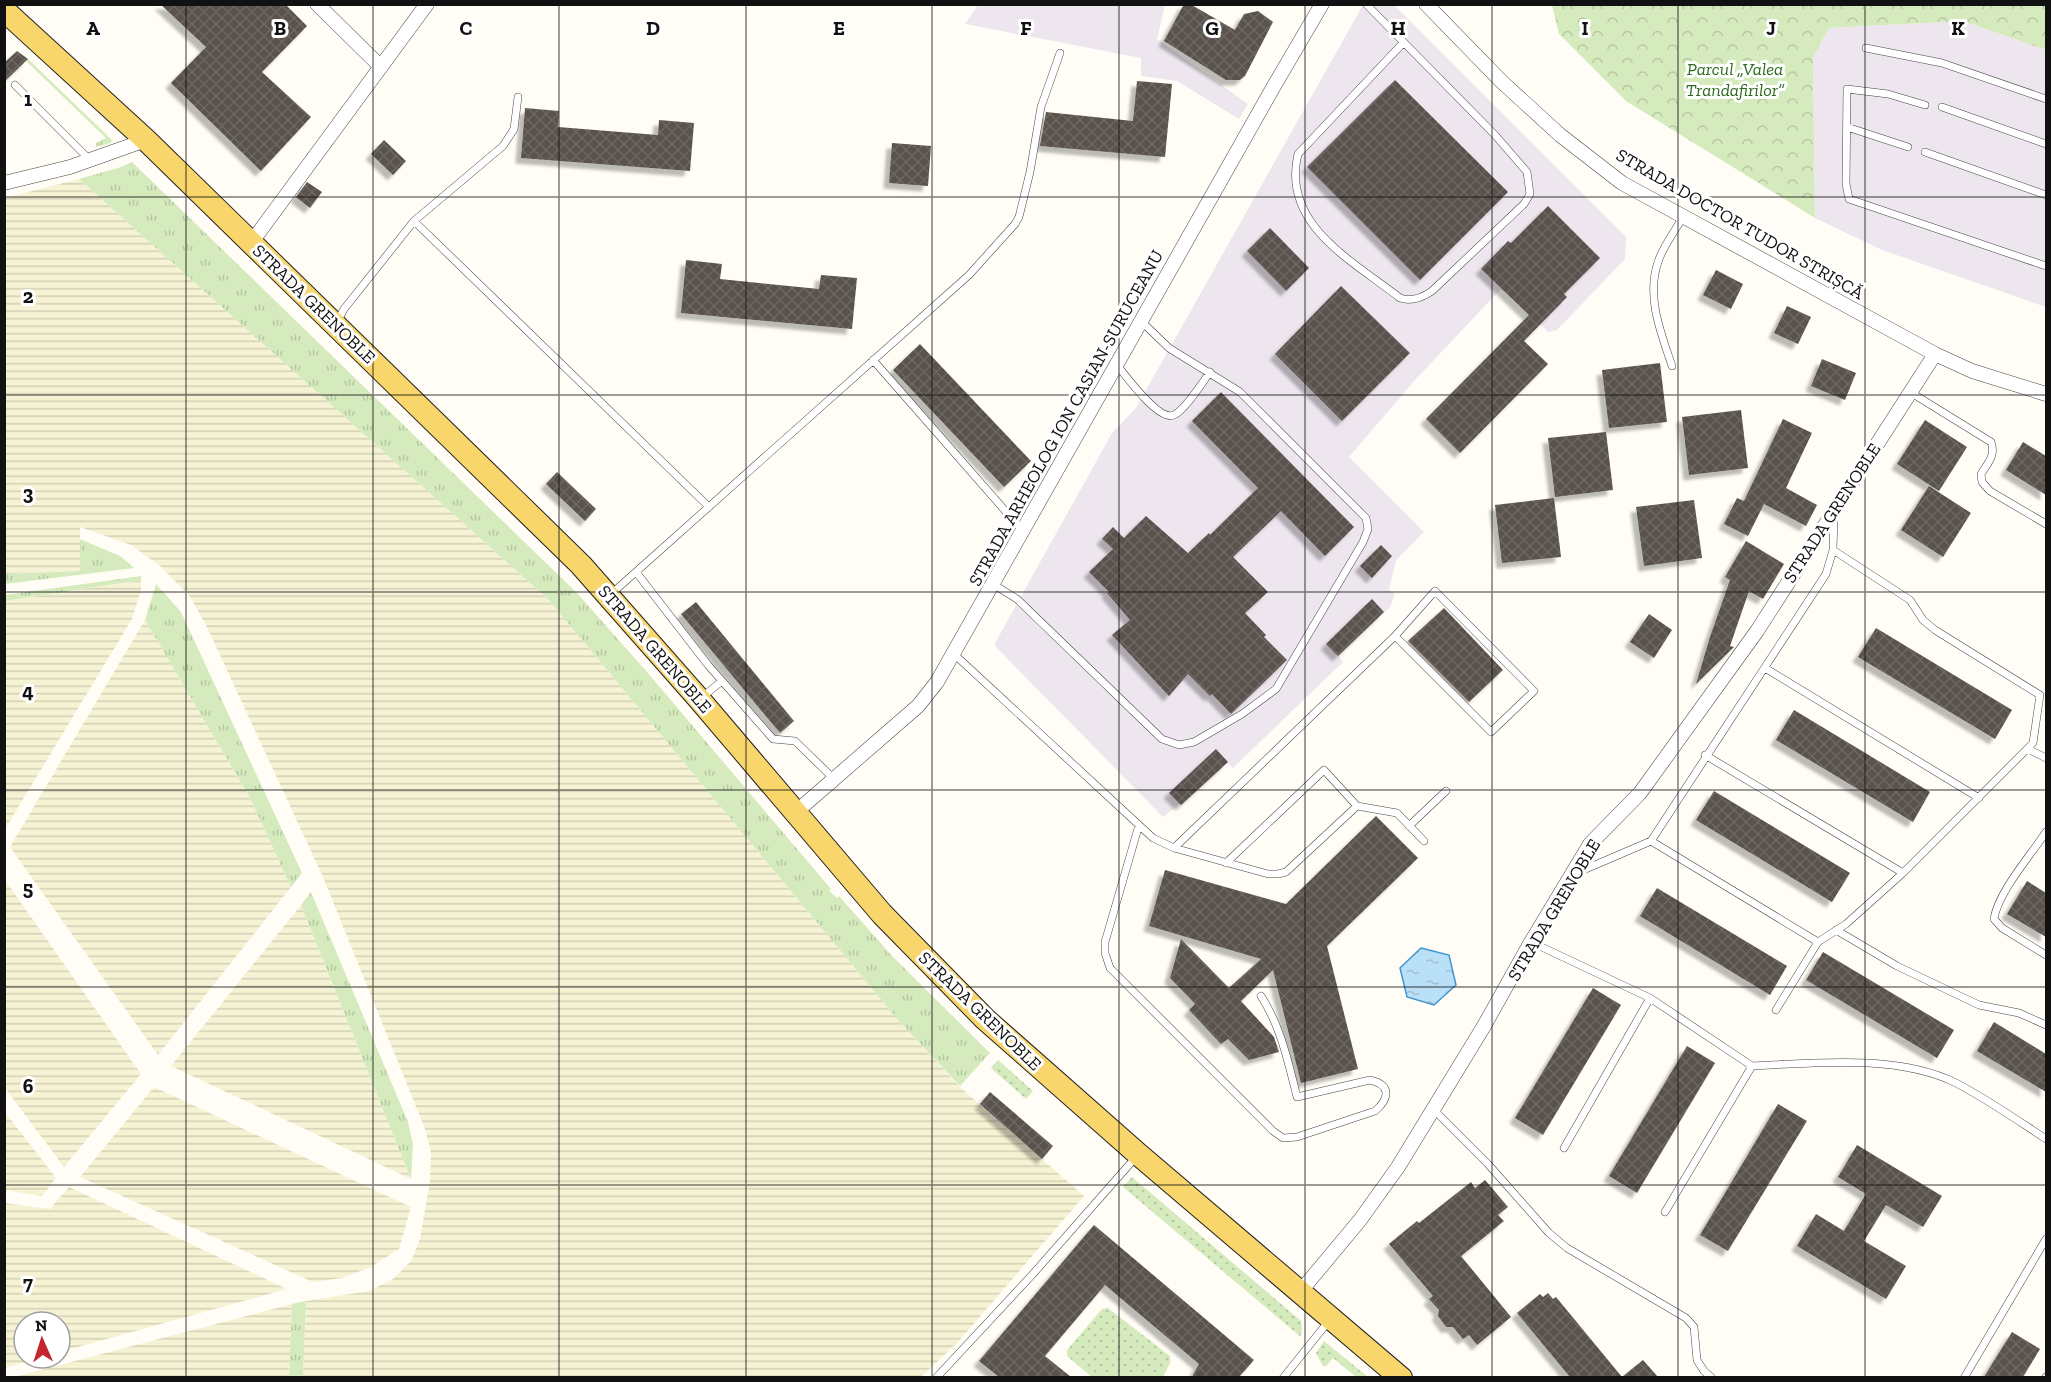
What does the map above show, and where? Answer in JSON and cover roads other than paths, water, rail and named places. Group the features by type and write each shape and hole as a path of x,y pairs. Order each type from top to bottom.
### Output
{"main road":[{"name":"STRADA GRENOBLE","path":"4,10 146,140 581,565 699,699 882,914 985,1019 1138,1154 1401,1377"}],"street":[{"path":"318,4 381,67"},
{"path":"251,243 427,4"},
{"name":"STRADA ARHEOLOG ION CASIAN-SURUCEANU","path":"796,812 918,706 937,682 1322,4"},
{"name":"STRADA DOCTOR TUDOR STRIȘCĂ","path":"1426,4 1502,82 1560,135 1622,183 1935,354 1972,371 2046,394"},
{"path":"4,183 70,167 146,140"},
{"name":"STRADA GRENOBLE","path":"1300,1292 1360,1220 1398,1167 1484,1026 1590,844 1640,793 1738,658 1935,354"}],"lane":[{"path":"1366,4 1495,135 1527,172 1530,182 1530,194 1524,204 1432,291 1423,297 1408,301 1390,291 1326,241 1305,215 1296,187 1294,171 1298,154 1403,43"},
{"path":"1866,48 1942,63 2046,99"},
{"path":"609,596 969,275 1015,224 1022,209 1041,107 1060,53"},
{"path":"15,85 90,160"},
{"path":"1925,105 1888,94 1847,89 1846,184 1849,199 2046,266"},
{"path":"336,324 344,309 414,221 503,146 514,129 518,97"},
{"path":"1942,107 2046,144"},
{"path":"1846,127 1908,147"},
{"path":"1925,152 2046,195"},
{"path":"1672,366 1655,312 1655,272 1659,260 1683,217"},
{"path":"414,221 709,507"},
{"path":"993,584 1017,599 1162,739 1179,745 1194,742 1242,714 1276,689 1367,535 1366,518 1240,392 1169,348 1141,321"},
{"path":"873,360 1023,531"},
{"path":"1117,365 1161,414 1168,416 1172,416 1181,409 1210,372"},
{"path":"1910,392 1991,442 1994,449 1992,457 1981,474 1982,482 1990,491 2046,524"},
{"path":"1572,875 1651,841 1826,574 1833,550 1835,510"},
{"path":"1776,1010 1818,942 1836,930 1903,873 2028,749 2033,743 2040,695 1935,630 1923,620 1910,600 1833,550"},
{"path":"636,572 722,681 774,739 795,741 834,779"},
{"path":"1174,848 1395,636 1435,591 1534,691 1491,732 1395,636"},
{"path":"954,654 1153,838 1174,848 1268,874 1278,874 1286,872 1357,806"},
{"path":"1765,668 1979,798"},
{"path":"699,699 722,681"},
{"path":"2028,749 2046,758"},
{"path":"1706,755 1903,873"},
{"path":"1226,863 1324,770 1357,806 1397,813 1424,840"},
{"path":"1409,826 1446,792"},
{"path":"1139,825 1105,942 1105,953 1110,968 1273,1131 1284,1138 1297,1137 1375,1112 1383,1104 1386,1096 1384,1087 1380,1082 1370,1080 1297,1097 1278,1030 1270,1011 1260,996"},
{"path":"2046,832 2004,893 1994,919 2002,928 2046,955"},
{"path":"1651,841 1818,942"},
{"path":"1836,930 1897,966 1970,1001 2019,1013 2046,1025"},
{"path":"1531,942 1650,998 1752,1066 1858,1064 1903,1067 1932,1073 1956,1083 2046,1139"},
{"path":"1564,1148 1650,998"},
{"path":"1665,1212 1752,1066"},
{"path":"1432,1108 1488,1164 1549,1233 1567,1248 1686,1318 1694,1327 1697,1360 1704,1371 1712,1377"},
{"path":"936,1377 1032,1275 1138,1154"},
{"path":"1964,1377 2046,1239"},
{"path":"1283,1377 1331,1318"}],"water":[{"path":"1421,948 1449,955 1456,985 1434,1005 1407,997 1400,968"}],"park label":[{"name":"Parcul „Valea Trandafirilor”","path":"1735,79"}]}
